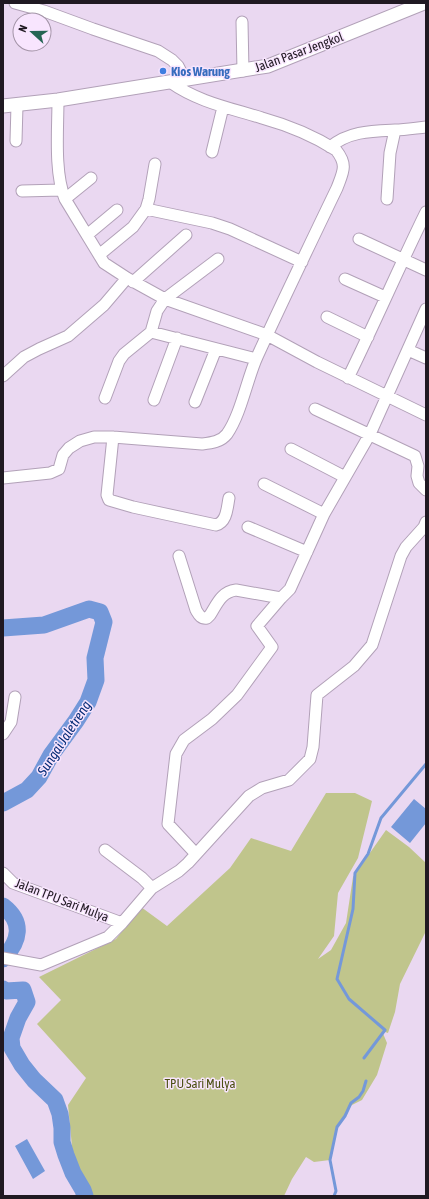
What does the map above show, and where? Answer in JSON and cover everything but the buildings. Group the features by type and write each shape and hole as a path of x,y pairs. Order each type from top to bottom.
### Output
{"main road":[{"name":"Jalan Pasar Jengkol","path":"3,106 58,100 268,66 424,3"}],"street":[{"path":"15,3 44,10 93,30 158,51 178,66 185,80"},
{"path":"242,22 243,71"},
{"path":"3,478 57,471 66,451 80,441 87,439 113,437 202,444 216,442 222,439 227,434 235,417 256,359 344,170 344,163 336,150 286,126 191,96 170,82"},
{"path":"58,100 58,162 63,195 98,255 108,266 165,299 183,304 267,335 348,378 426,415"},
{"path":"16,141 17,105"},
{"path":"212,152 223,107"},
{"path":"330,147 337,141 360,133 379,130 426,127"},
{"path":"387,199 390,153 396,130"},
{"path":"98,255 133,227 146,209 155,164"},
{"path":"22,191 63,195 91,178"},
{"path":"146,209 212,223 230,229 302,262"},
{"path":"87,235 118,210"},
{"path":"348,378 386,298 403,258 426,212"},
{"path":"3,376 24,357 68,336 130,280 186,235"},
{"path":"359,239 403,258 426,270"},
{"path":"105,398 118,361 124,354 151,332 157,311 165,299 218,259"},
{"path":"345,279 386,298"},
{"path":"196,854 168,824 176,754 184,740 212,719 237,695 272,647 257,626 290,589 324,514 370,434 426,309"},
{"path":"327,317 368,337"},
{"path":"151,332 256,359"},
{"path":"154,400 177,338"},
{"path":"195,402 216,349"},
{"path":"408,350 426,358"},
{"path":"315,409 415,456 418,466 417,476 419,483 426,490"},
{"path":"113,437 107,495 109,500 133,507 216,525 220,524 224,520 229,498"},
{"path":"291,449 345,477"},
{"path":"264,484 324,514"},
{"path":"3,958 41,965 108,937 152,888 179,871 196,854 249,796 262,788 290,780 310,759 313,747 316,695 354,666 372,644 401,556 406,547 418,534 426,522"},
{"path":"248,526 307,552"},
{"path":"179,556 196,610 198,615 202,618 208,618 222,596 229,591 236,590 281,598"},
{"path":"3,734 11,722 15,697"},
{"path":"105,850 142,878 152,888"},
{"name":"Jalan TPU Sari Mulya","path":"3,874 13,883 122,923"}],"green space":[{"name":"TPU Sari Mulya","path":"326,793 355,793 372,801 358,858 338,893 334,936 318,959 331,950 346,923 353,877 386,830 409,847 426,863 426,931 400,984 395,1012 388,1033 382,1031 387,1043 377,1075 362,1100 350,1106 337,1127 330,1160 314,1162 306,1157 292,1179 284,1196 86,1196 73,1157 68,1105 86,1078 37,1024 61,1000 39,977 116,939 141,907 167,926 230,868 251,838 291,851"}],"water":[{"path":"414,799 426,809 426,823 410,843 391,827"},
{"path":"27,1139 45,1171 33,1179 15,1146"}],"waterway":[{"name":"Sungai Jaletreng","path":"3,628 44,625 89,609 100,612 104,622 95,658 96,680 88,702 51,755 39,777 27,790 3,803"},
{"path":"364,1058 385,1030 349,999 337,979 353,909 355,873 368,854 381,818 426,764"},
{"name":"Sungai Jaletreng","path":"3,906 10,912 17,925 16,939 9,952 3,959"},
{"name":"Sungai Jaletreng","path":"3,989 6,991 23,990 27,1002 18,1018 11,1038 12,1048 22,1065 34,1080 55,1100 60,1114 62,1142 66,1155 73,1173 85,1196"},
{"path":"334,1196 336,1191 330,1160 337,1127 345,1116 351,1103 359,1097 363,1091 366,1081"}],"place":[{"name":"Kios Warung","path":"163,71"}]}
